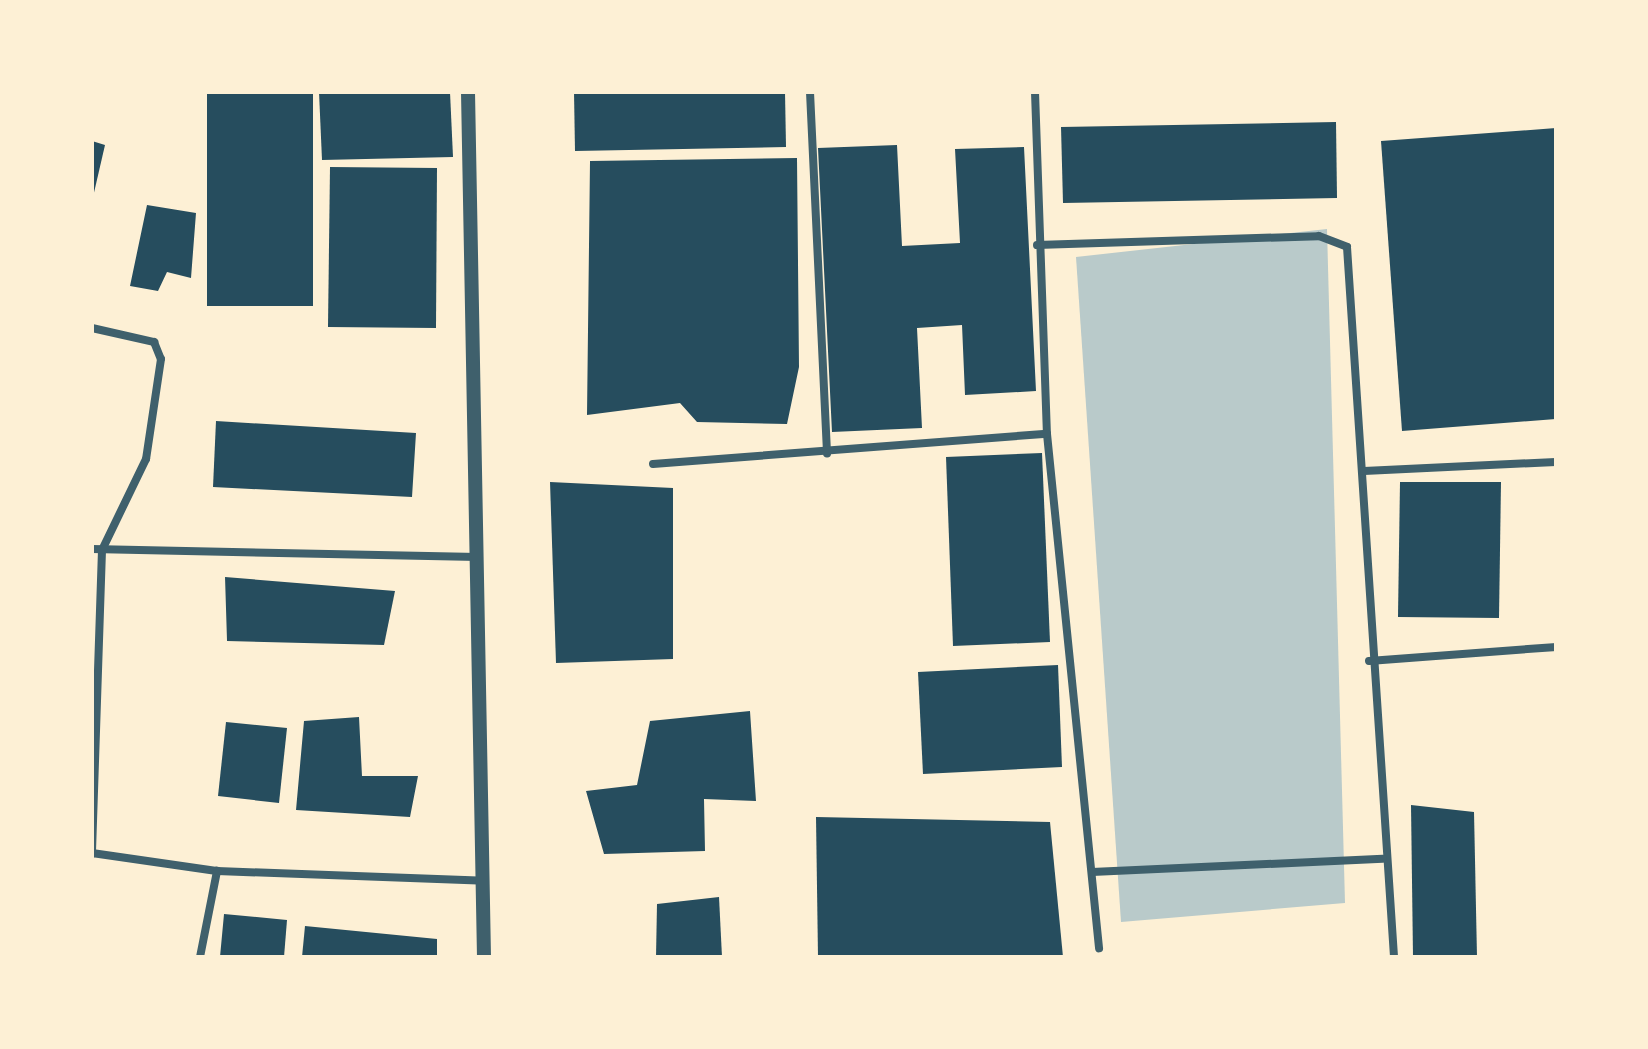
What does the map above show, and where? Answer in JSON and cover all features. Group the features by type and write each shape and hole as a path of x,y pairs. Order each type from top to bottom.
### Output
{"street":[{"path":"468,92 485,881 484,957"},
{"path":"810,92 827,454"},
{"path":"1035,92 1037,245 1047,434 1099,948"},
{"path":"1037,245 1319,236 1347,247 1364,471 1369,661 1383,859 1394,957"},
{"path":"92,328 154,342 161,359 146,459 97,549 92,854 217,871 485,881"},
{"path":"653,464 827,454 1047,434"},
{"path":"1364,471 1556,462"},
{"path":"97,549 478,557"},
{"path":"1369,661 1556,647"},
{"path":"1092,872 1383,859"},
{"path":"200,957 217,871"}],"shaded area":[{"path":"1327,229 1345,903 1121,922 1076,257"}],"building":[{"path":"207,92 313,92 313,306 207,306"},
{"path":"319,92 450,92 453,157 322,160"},
{"path":"574,92 785,92 786,147 575,151"},
{"path":"1336,122 1337,198 1063,203 1061,127"},
{"path":"1556,128 1556,419 1402,431 1381,141"},
{"path":"92,141 105,145 93,197 92,197"},
{"path":"897,145 902,246 960,243 955,149 1024,147 1036,391 965,395 962,325 917,328 922,428 832,432 818,148"},
{"path":"797,158 799,367 787,424 697,422 680,403 587,415 590,161"},
{"path":"330,167 437,168 436,328 328,327"},
{"path":"147,205 196,213 191,278 167,272 158,291 130,286"},
{"path":"216,421 416,433 412,497 213,487"},
{"path":"1042,453 1050,642 953,646 946,457"},
{"path":"550,482 673,488 673,659 556,663"},
{"path":"1400,482 1501,482 1499,618 1398,617"},
{"path":"225,577 395,591 384,645 227,641"},
{"path":"1058,665 1062,767 923,774 918,672"},
{"path":"750,711 756,801 704,799 705,851 604,854 586,791 637,785 650,721"},
{"path":"359,717 362,776 418,776 410,817 296,810 304,721"},
{"path":"226,722 287,728 279,803 218,796"},
{"path":"1411,805 1474,812 1477,957 1413,957"},
{"path":"816,817 1050,822 1063,957 818,957"},
{"path":"719,897 722,957 656,957 657,904"},
{"path":"224,914 287,920 284,957 220,957"},
{"path":"305,926 437,939 437,957 302,957"}]}
